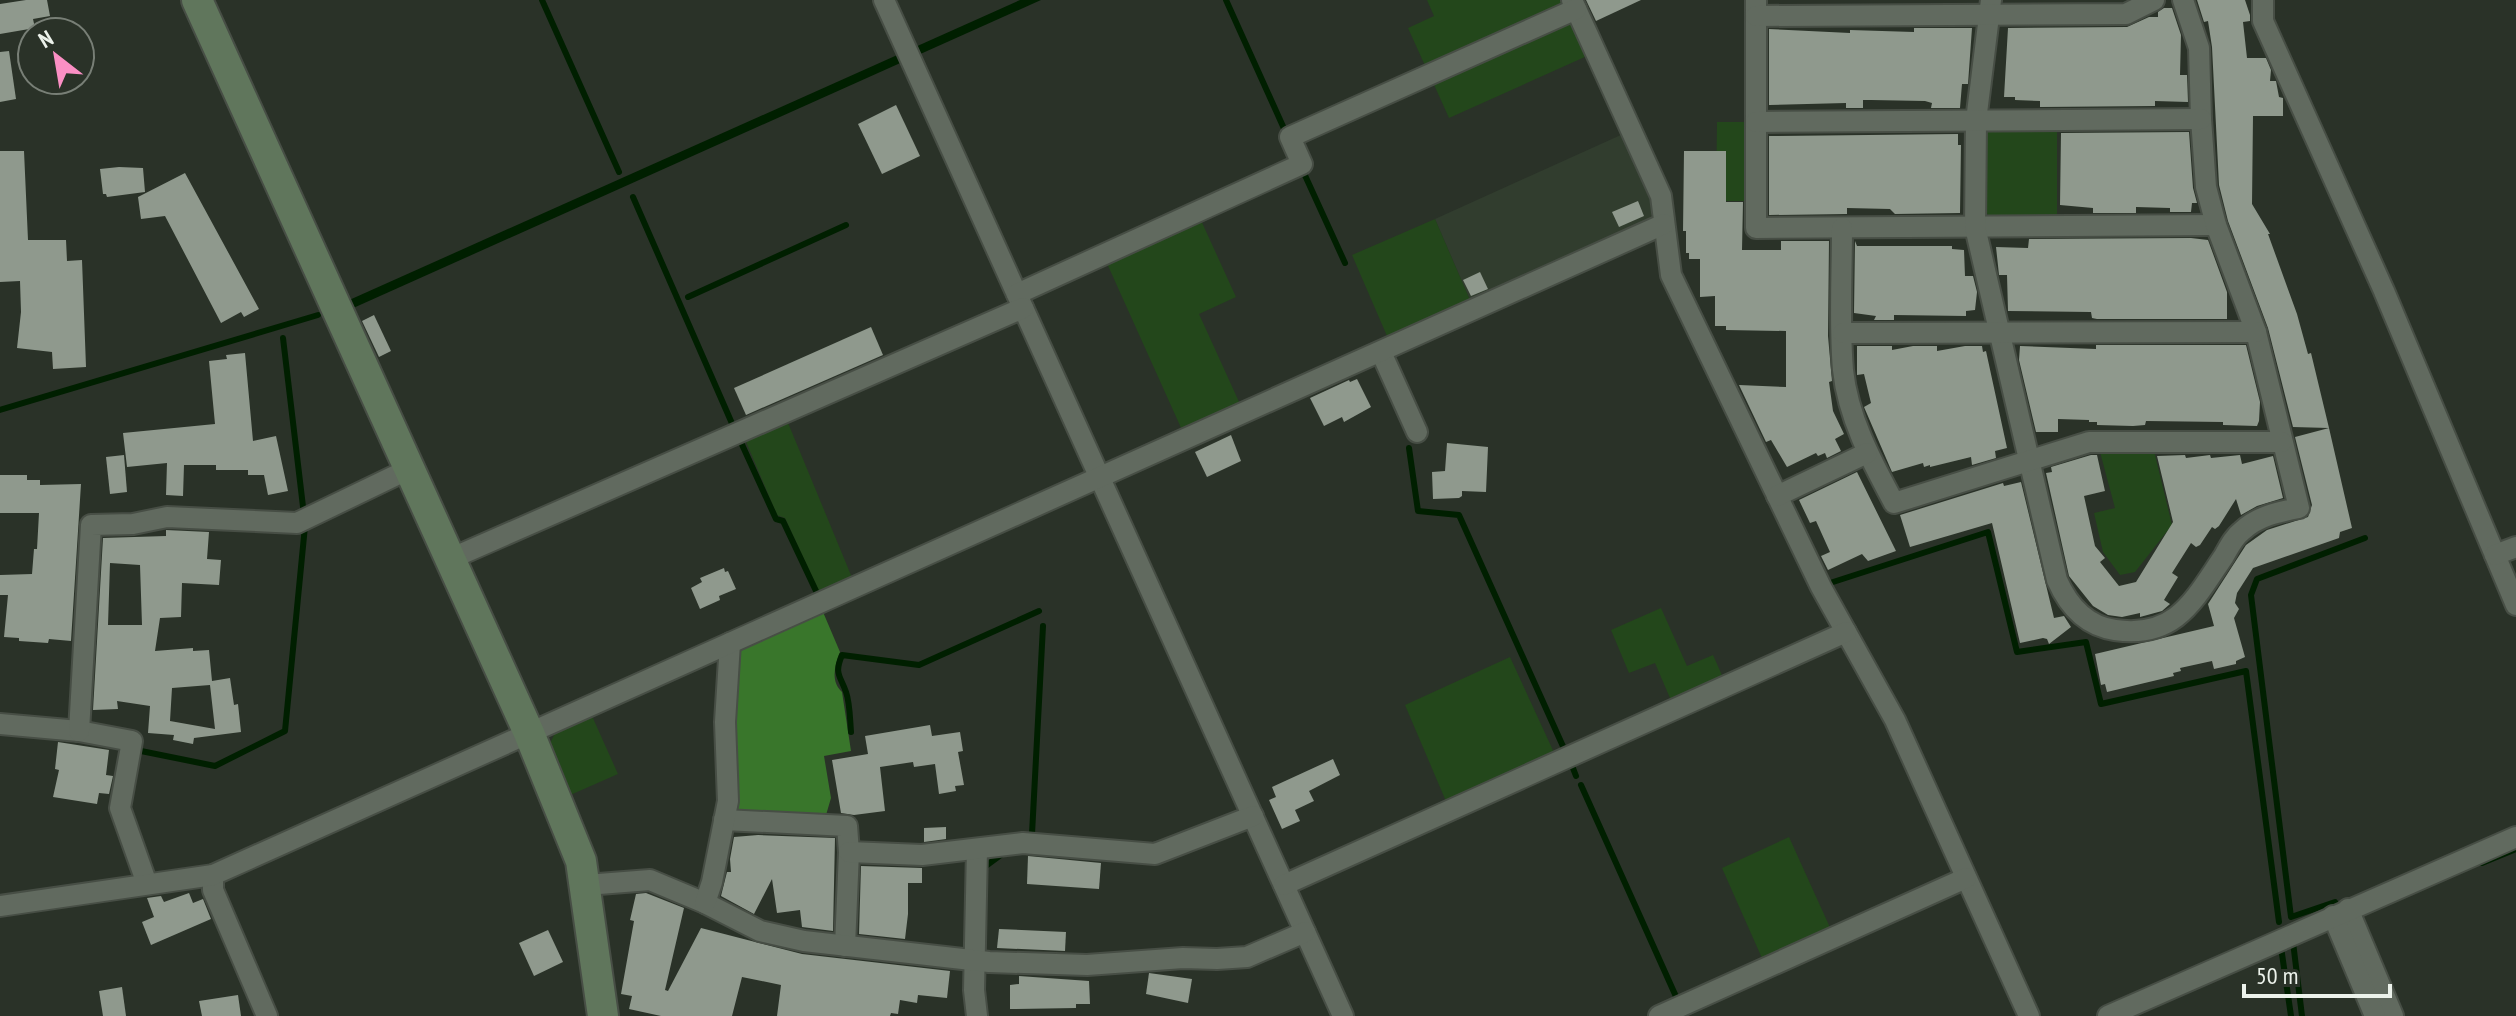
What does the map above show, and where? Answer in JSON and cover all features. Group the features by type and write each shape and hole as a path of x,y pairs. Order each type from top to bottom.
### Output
{"street":[{"path":"197,0 572,834 586,885 603,1016"},
{"path":"884,0 1343,1016"},
{"path":"2154,0 2126,14 1990,8 1756,8 1756,228 2216,225"},
{"path":"1990,8 1976,121 1975,227 2057,580 2065,597 2085,619 2111,630 2137,632 2156,629 2184,611 2239,533 2251,523 2270,514 2299,508 2256,332 2216,225 2206,187 2199,48 2183,0"},
{"path":"2263,0 2263,21 2384,291 2516,605"},
{"path":"450,559 1020,301 1302,164 1290,137 1574,4 1661,196 1671,275 1821,587 1895,720 2029,1016"},
{"path":"1756,122 2201,119"},
{"path":"0,906 213,875 1664,224"},
{"path":"1842,228 1843,372 1867,453 1894,503 2089,442 2282,442"},
{"path":"1843,333 2256,332"},
{"path":"1381,352 1417,432"},
{"path":"1777,496 1867,453"},
{"path":"79,731 91,525 133,524 167,517 297,523 409,469"},
{"path":"2495,555 2516,547"},
{"path":"1284,885 1846,632"},
{"path":"705,903 728,801 725,722 730,643"},
{"path":"0,724 79,731 132,741 120,808 147,884"},
{"path":"849,852 922,855 1023,843 1155,854 1253,816"},
{"path":"724,820 847,826 849,852 845,946"},
{"path":"2108,1016 2516,837"},
{"path":"977,849 974,961 977,1016"},
{"path":"213,875 213,890 267,1016"},
{"path":"1659,1016 1966,878"},
{"path":"586,885 650,880 760,931 804,941 974,961 1087,965 1247,957 1305,932"},
{"path":"2341,912 2375,1016"},
{"path":"2341,912 2393,1016"}],"shaded area":[{"path":"1020,0 1041,0 351,309 347,301"},
{"path":"1427,0 1562,0 1564,5 1427,70 1408,28 1434,16"},
{"path":"1570,20 1587,56 1449,118 1431,78"},
{"path":"1717,122 1747,122 1746,201 1716,201"},
{"path":"2057,129 2057,218 1992,218 1983,210 1983,137 1989,130"},
{"path":"1623,134 1654,202 1650,220 1470,300 1435,219"},
{"path":"1199,216 1236,297 1199,314 1240,404 1182,430 1105,259"},
{"path":"1435,219 1470,300 1387,336 1352,255"},
{"path":"786,418 853,580 820,594 785,518 777,515 744,437"},
{"path":"2154,451 2172,525 2135,572 2120,575 2103,552 2094,513 2115,508 2100,452"},
{"path":"1661,608 1687,666 1713,655 1725,682 1673,705 1655,663 1629,673 1611,630"},
{"path":"1510,657 1557,759 1448,806 1405,705"},
{"path":"592,716 618,774 568,796 547,750 555,733"},
{"path":"1789,837 1833,934 1765,965 1722,868"}],"green space":[{"path":"823,612 840,652 835,678 842,692 851,751 824,756 831,798 826,815 735,815 735,654"}],"building":[{"path":"47,0 50,16 16,16 16,31 0,34 0,4"},
{"path":"1586,0 1641,0 1596,21"},
{"path":"2197,0 2245,0 2250,15 2250,21 2243,22 2247,58 2266,58 2271,70 2270,81 2276,81 2279,97 2283,98 2283,116 2253,116 2252,204 2270,234 2308,354 2311,353 2329,428 2293,427 2268,328 2228,221 2219,185 2212,47 2208,21 2204,22"},
{"path":"2172,8 2181,35 2180,75 2187,75 2188,102 2155,101 2155,106 2040,107 2040,101 2004,97 2008,28 2127,27 2149,17 2158,17 2158,12"},
{"path":"1914,28 1972,28 1968,84 1962,84 1960,108 1931,108 1932,103 1925,101 1871,100 1863,100 1863,108 1846,108 1846,103 1769,105 1769,29 1850,33 1850,30 1914,32"},
{"path":"9,51 16,99 0,102 0,52"},
{"path":"896,105 920,156 882,174 858,124"},
{"path":"2189,132 2197,203 2192,203 2191,212 2136,207 2136,213 2093,213 2093,208 2060,205 2061,133"},
{"path":"1958,134 1958,145 1961,145 1960,213 1895,214 1890,209 1847,208 1847,214 1769,215 1769,136"},
{"path":"0,151 24,151 28,240 66,240 67,261 82,260 86,367 53,369 52,352 17,348 20,281 0,282"},
{"path":"1684,151 1726,151 1726,202 1743,202 1742,250 1781,250 1781,241 1829,241 1828,336 1832,381 1829,382 1833,411 1844,434 1835,439 1841,451 1827,458 1825,453 1818,456 1816,453 1787,467 1771,440 1766,442 1739,385 1786,387 1786,331 1726,330 1726,326 1715,326 1715,296 1700,297 1700,259 1689,259 1689,253 1686,253 1686,231 1683,231"},
{"path":"143,168 145,192 107,197 103,194 100,169"},
{"path":"185,173 259,309 244,317 241,312 221,323 165,216 141,219 138,197"},
{"path":"1638,201 1644,216 1619,227 1612,212"},
{"path":"2029,239 2208,240 2227,292 2227,319 2097,319 2092,318 2091,312 2008,311 2007,275 1999,275 1996,247 2028,248"},
{"path":"1855,241 1857,246 1952,246 1952,249 1964,250 1965,276 1973,276 1977,292 1975,310 1966,311 1966,316 1894,315 1894,320 1874,320 1876,316 1854,313"},
{"path":"1480,272 1488,289 1471,296 1463,280"},
{"path":"374,315 391,351 379,357 362,321"},
{"path":"871,327 883,355 746,415 734,388"},
{"path":"2096,345 2246,345 2260,402 2257,426 2223,425 2223,422 2146,421 2145,425 2133,426 2097,425 2097,422 2089,420 2058,419 2058,432 2036,432 2019,360 2020,346 2096,349"},
{"path":"1857,346 1892,346 1892,350 1937,346 1937,351 1982,346 1983,352 1986,351 2007,448 1995,451 1996,458 1972,465 1971,457 1930,467 1924,467 1923,463 1892,472 1864,407 1871,403 1864,374 1857,375"},
{"path":"245,353 253,441 276,436 288,491 268,495 264,475 248,475 248,470 216,470 216,465 184,465 183,496 166,495 167,463 127,467 123,433 215,424 209,361"},
{"path":"1357,379 1371,407 1344,422 1342,417 1324,426 1310,398"},
{"path":"2329,428 2352,528 2340,532 2339,538 2253,568 2237,593 2235,603 2239,609 2234,618 2245,657 2236,664 2214,669 2212,661 2180,668 2181,671 2173,673 2174,676 2107,692 2105,684 2101,685 2095,654 2214,626 2208,604 2246,545 2267,530 2308,517 2312,505 2295,437"},
{"path":"1231,435 1241,461 1207,477 1195,452"},
{"path":"1447,443 1488,447 1486,492 1462,491 1459,498 1433,499 1432,472 1445,471"},
{"path":"124,455 127,492 110,494 106,457"},
{"path":"2097,455 2105,491 2084,496 2095,546 2105,558 2100,562 2119,586 2136,582 2173,522 2157,456 2185,455 2186,458 2210,455 2211,458 2240,455 2242,464 2273,456 2283,498 2241,515 2236,499 2219,526 2215,529 2212,527 2200,545 2196,547 2191,543 2172,573 2178,577 2164,600 2170,604 2162,611 2140,617 2140,613 2122,617 2108,615 2093,606 2069,576 2046,473 2052,472 2051,467"},
{"path":"1857,472 1896,551 1868,561 1862,554 1828,570 1821,556 1830,552 1816,521 1810,523 1799,500"},
{"path":"0,475 27,475 27,480 40,480 40,485 81,484 71,641 49,639 48,643 4,637 8,595 0,595 0,575 32,574 39,513 0,513"},
{"path":"2021,482 2054,618 2064,616 2071,627 2049,644 2043,638 2020,643 1992,523 1910,547 1900,515 2003,483 2004,486"},
{"path":"166,530 209,532 207,559 221,560 219,585 182,583 181,617 160,618 155,651 209,650 212,681 230,678 234,705 238,704 241,732 194,738 193,744 173,740 174,735 148,733 150,706 117,701 118,709 93,710 103,538 166,536","holes":["110,563 140,565 142,625 108,625","210,685 215,729 170,721 172,688"]},
{"path":"724,568 736,589 700,609 691,588 702,582 700,578"},
{"path":"930,725 932,736 960,732 963,751 958,752 964,785 955,786 956,791 939,794 935,764 914,767 913,762 880,767 885,811 854,815 841,813 832,760 868,754 865,736"},
{"path":"58,742 109,750 106,775 113,776 109,794 99,793 97,804 53,797 59,770 55,769"},
{"path":"1333,759 1340,775 1309,791 1314,801 1295,810 1300,821 1282,829 1269,800 1276,797 1272,787"},
{"path":"946,827 946,839 924,842 924,828"},
{"path":"734,837 835,838 833,931 802,927 800,910 777,913 772,879 754,914 721,896 727,872 731,872"},
{"path":"1028,856 1101,863 1099,889 1027,884"},
{"path":"861,866 922,868 922,883 908,883 905,939 859,934"},
{"path":"189,893 193,903 203,899 211,919 151,945 142,922 154,917 147,898 161,896 164,902"},
{"path":"646,893 684,908 665,990 668,991 701,928 802,954 950,971 947,998 918,995 917,1003 900,1000 898,1014 891,1013 890,1016 777,1016 781,985 742,977 732,1016 661,1016 629,1009 632,996 621,994 634,921 630,920 636,894"},
{"path":"999,929 1066,932 1065,951 997,948"},
{"path":"548,930 563,962 534,976 519,943"},
{"path":"1149,973 1192,979 1188,1003 1146,994"},
{"path":"1019,976 1089,981 1090,1004 1076,1004 1076,1008 1010,1009 1010,985 1019,984"},
{"path":"122,987 126,1016 103,1016 99,991"},
{"path":"238,995 241,1016 202,1016 199,1001"}],"waterway":[{"path":"542,0 619,172"},
{"path":"1226,0 1286,133"},
{"path":"1303,171 1345,263"},
{"path":"633,197 734,428"},
{"path":"688,297 846,225"},
{"path":"0,410 318,315"},
{"path":"283,338 304,515"},
{"path":"739,438 776,519 783,521 817,593"},
{"path":"1409,448 1418,511 1459,515 1566,753"},
{"path":"141,751 215,766 285,731 305,526"},
{"path":"1830,583 1988,532 2017,652 2086,642 2101,704 2246,671 2279,922"},
{"path":"2335,902 2291,917 2251,595 2257,579 2365,538"},
{"path":"851,732 847,696 838,671 842,655 919,665 1039,611"},
{"path":"1029,836 1032,834 1043,626"},
{"path":"1571,763 1576,776"},
{"path":"1581,785 1678,1001"},
{"path":"2482,863 2516,849"},
{"path":"983,868 1002,854"},
{"path":"2293,942 2302,1016"},
{"path":"2281,947 2291,1016"}]}
